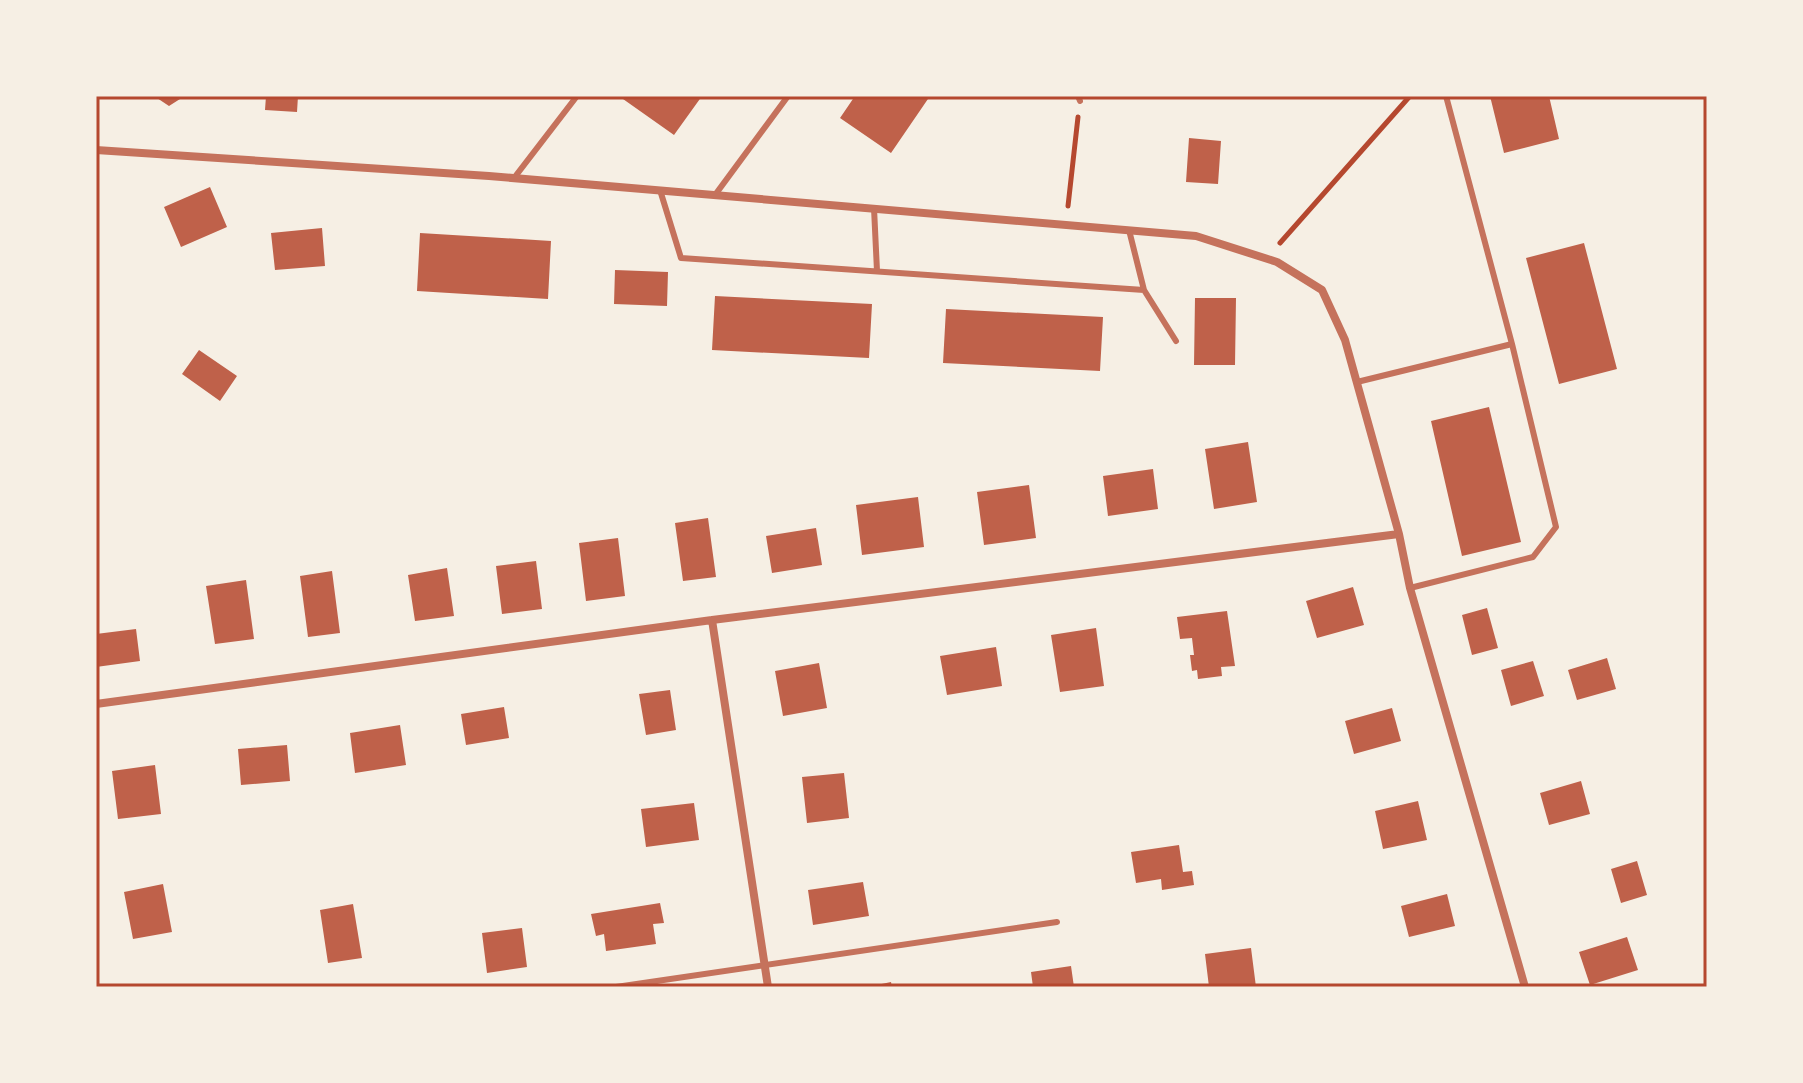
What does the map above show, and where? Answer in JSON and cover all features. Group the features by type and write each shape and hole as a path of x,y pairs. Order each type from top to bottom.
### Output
{"street":[{"path":"96,150 514,178 1196,236 1277,262 1322,290 1345,340 1399,534 1410,588 1525,987"},
{"path":"96,704 712,620 1399,534"},
{"path":"712,620 768,987"}],"lane":[{"path":"514,178 577,96"},
{"path":"715,195 788,96"},
{"path":"1410,588 1533,557 1556,527 1512,344 1446,96"},
{"path":"660,190 681,258 1144,290"},
{"path":"874,208 877,271"},
{"path":"1129,230 1144,290 1176,341"},
{"path":"1357,382 1512,344"},
{"path":"616,987 1057,922"}],"path":[{"path":"1266,259 1410,96"},
{"path":"1066,225 1079,98"}],"building":[{"path":"154,96 181,96 169,106"},
{"path":"266,96 298,96 297,112 265,110"},
{"path":"625,96 702,96 674,135 623,99"},
{"path":"855,96 930,96 891,153 840,118"},
{"path":"1490,96 1549,96 1559,139 1504,153"},
{"path":"1189,138 1221,141 1218,184 1186,182"},
{"path":"210,187 227,227 181,247 164,207"},
{"path":"322,228 325,266 275,270 271,233"},
{"path":"420,233 551,241 548,299 417,291"},
{"path":"1584,243 1617,369 1559,384 1526,258"},
{"path":"615,270 668,272 667,306 614,304"},
{"path":"715,296 872,304 869,358 712,350"},
{"path":"1195,298 1236,298 1235,365 1194,365"},
{"path":"946,309 1103,317 1100,371 943,363"},
{"path":"199,350 237,376 220,401 182,374"},
{"path":"1489,407 1521,542 1462,556 1431,421"},
{"path":"1248,442 1257,502 1214,509 1205,449"},
{"path":"1153,469 1158,509 1108,516 1103,476"},
{"path":"1029,485 1036,538 984,545 977,492"},
{"path":"918,497 924,547 862,555 856,505"},
{"path":"708,518 716,577 683,581 675,523"},
{"path":"816,528 822,565 772,573 766,536"},
{"path":"618,538 625,596 586,601 579,543"},
{"path":"536,561 542,609 502,614 496,566"},
{"path":"447,568 454,616 415,621 408,575"},
{"path":"332,571 340,633 308,637 300,576"},
{"path":"246,580 254,639 215,644 206,586"},
{"path":"1353,587 1364,625 1317,638 1306,601"},
{"path":"1487,608 1498,648 1472,655 1462,615"},
{"path":"1227,611 1235,666 1221,667 1222,676 1198,679 1197,670 1192,671 1192,638 1180,639 1177,617"},
{"path":"1096,628 1104,686 1060,692 1051,635"},
{"path":"136,629 140,661 96,667 96,634"},
{"path":"996,647 1002,686 947,695 940,656"},
{"path":"1607,658 1616,689 1577,700 1568,670"},
{"path":"1533,661 1544,696 1511,706 1501,670"},
{"path":"819,663 827,708 783,716 775,671"},
{"path":"670,690 676,730 646,735 639,694"},
{"path":"504,707 509,738 466,745 461,714"},
{"path":"1392,708 1401,741 1354,754 1345,721"},
{"path":"400,725 406,765 355,773 350,733"},
{"path":"287,745 290,781 241,785 238,749"},
{"path":"155,765 161,814 118,819 112,771"},
{"path":"844,773 849,818 807,823 802,777"},
{"path":"1581,781 1590,814 1549,825 1540,793"},
{"path":"1418,801 1427,840 1383,849 1375,811"},
{"path":"694,803 699,840 646,847 641,809"},
{"path":"1179,845 1183,872 1192,871 1194,885 1162,890 1161,879 1136,883 1131,852"},
{"path":"1637,861 1647,895 1621,903 1611,869"},
{"path":"863,882 869,916 813,925 808,890"},
{"path":"163,884 172,932 133,939 124,892"},
{"path":"1447,894 1455,926 1409,937 1401,906"},
{"path":"660,903 664,923 653,924 656,944 606,951 604,934 596,936 591,914"},
{"path":"353,904 362,958 328,963 320,910"},
{"path":"522,928 527,967 487,973 482,933"},
{"path":"1627,937 1638,970 1590,985 1579,952"},
{"path":"1251,948 1256,987 1209,987 1205,954"},
{"path":"1071,966 1074,987 1033,987 1031,972"},
{"path":"891,982 892,987 872,986"}]}
